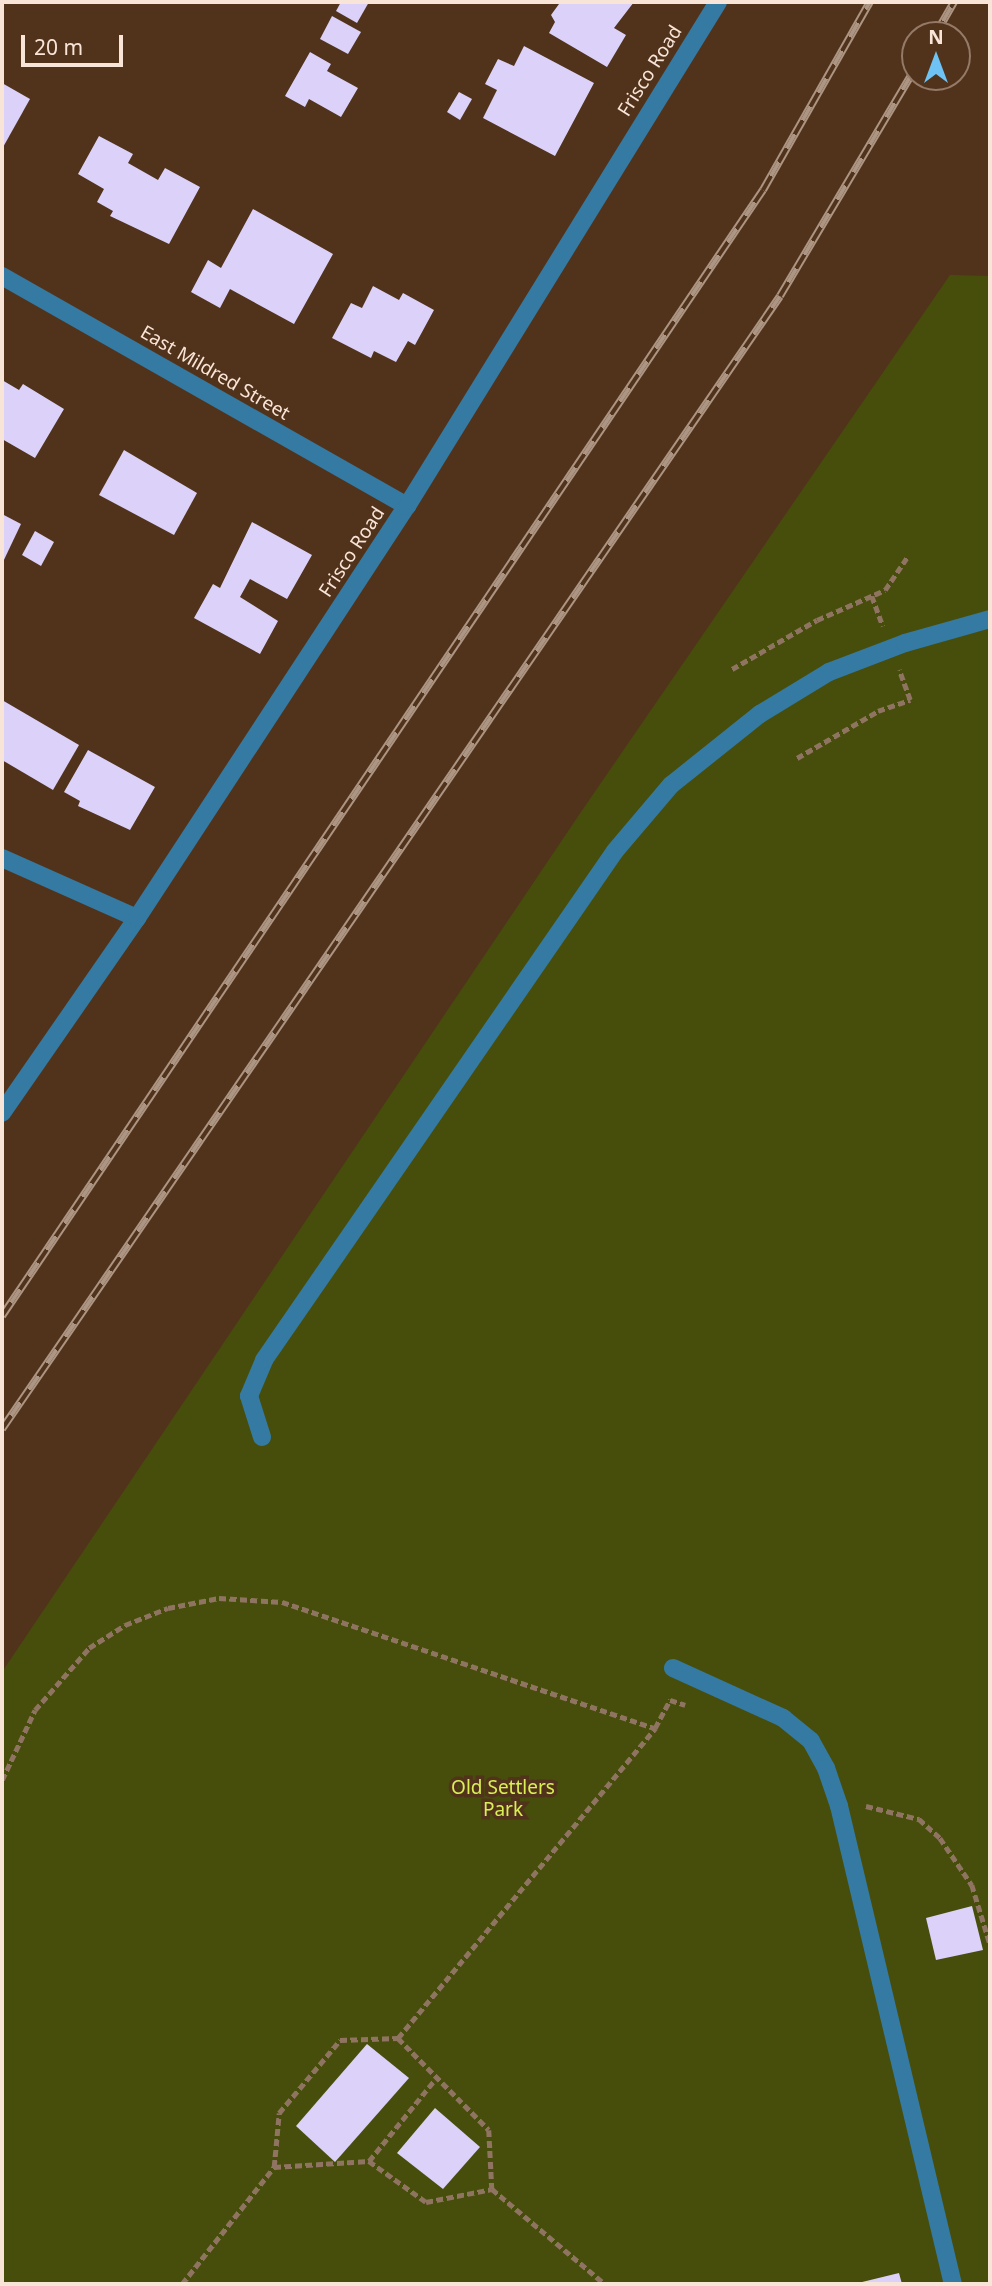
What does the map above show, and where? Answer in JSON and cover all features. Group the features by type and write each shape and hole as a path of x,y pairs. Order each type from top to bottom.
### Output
{"street":[{"name":"Frisco Road","path":"2,1113 137,918 407,506 718,2"},
{"name":"East Mildred Street","path":"2,276 407,506"},
{"path":"262,1437 249,1396 264,1360 615,851 671,785 760,714 829,672 891,648 990,620"},
{"path":"2,858 137,918"},
{"path":"673,1668 783,1718 811,1741 839,1806 953,2284"}],"path":[{"path":"732,668 817,620 885,590 908,556"},
{"path":"797,758 878,711 910,700 872,596"},
{"path":"2,1780 35,1710 89,1648 125,1625 168,1608 219,1598 282,1602 654,1728"},
{"path":"398,2038 654,1728 670,1700 692,1706"},
{"path":"839,1806 882,1807 926,1825 972,1885 990,1944"},
{"path":"183,2284 274,2167 279,2113 340,2040 398,2038 489,2130 492,2189 605,2284"},
{"path":"369,2161 437,2077"},
{"path":"274,2167 369,2161 426,2202 492,2189"}],"green space":[{"name":"Old Settlers Park","path":"950,275 990,276 990,2284 2,2284 2,1672 581,812"}],"building":[{"path":"341,2 369,2 357,23 336,11"},
{"path":"634,2 614,28 626,35 607,67 549,33 555,22 551,15 559,4"},
{"path":"332,16 361,32 348,54 320,39"},
{"path":"524,46 594,83 555,156 483,118 497,90 485,84 498,59 514,66"},
{"path":"310,52 331,64 327,71 358,88 341,117 309,99 305,107 285,96"},
{"path":"2,83 30,99 2,149"},
{"path":"459,92 472,99 460,120 447,112"},
{"path":"99,136 133,154 128,163 158,180 165,168 200,187 169,244 110,216 113,211 97,202 104,189 78,174"},
{"path":"253,209 333,254 294,324 230,289 220,308 191,292 208,260 221,268"},
{"path":"373,286 399,300 403,293 434,310 415,345 408,341 396,362 374,351 371,358 332,338 351,303 362,308"},
{"path":"2,380 19,390 23,384 64,409 35,458 2,439"},
{"path":"124,450 197,493 174,535 99,495"},
{"path":"2,514 21,524 2,564"},
{"path":"252,522 312,555 287,599 250,579 240,597 278,621 260,654 194,618 213,584 220,588"},
{"path":"35,531 54,542 41,566 22,555"},
{"path":"2,700 79,745 53,790 2,760"},
{"path":"88,750 155,787 130,830 78,806 80,801 64,792"},
{"path":"972,1906 983,1950 936,1960 926,1918"},
{"path":"367,2044 409,2078 335,2162 296,2126"},
{"path":"435,2108 480,2147 443,2189 397,2153"},
{"path":"899,2273 902,2284 858,2284 858,2283"}],"railway":[{"path":"2,1316 763,190 870,2"},
{"path":"943,21 954,2"},
{"path":"2,1429 780,296 902,91"}]}
